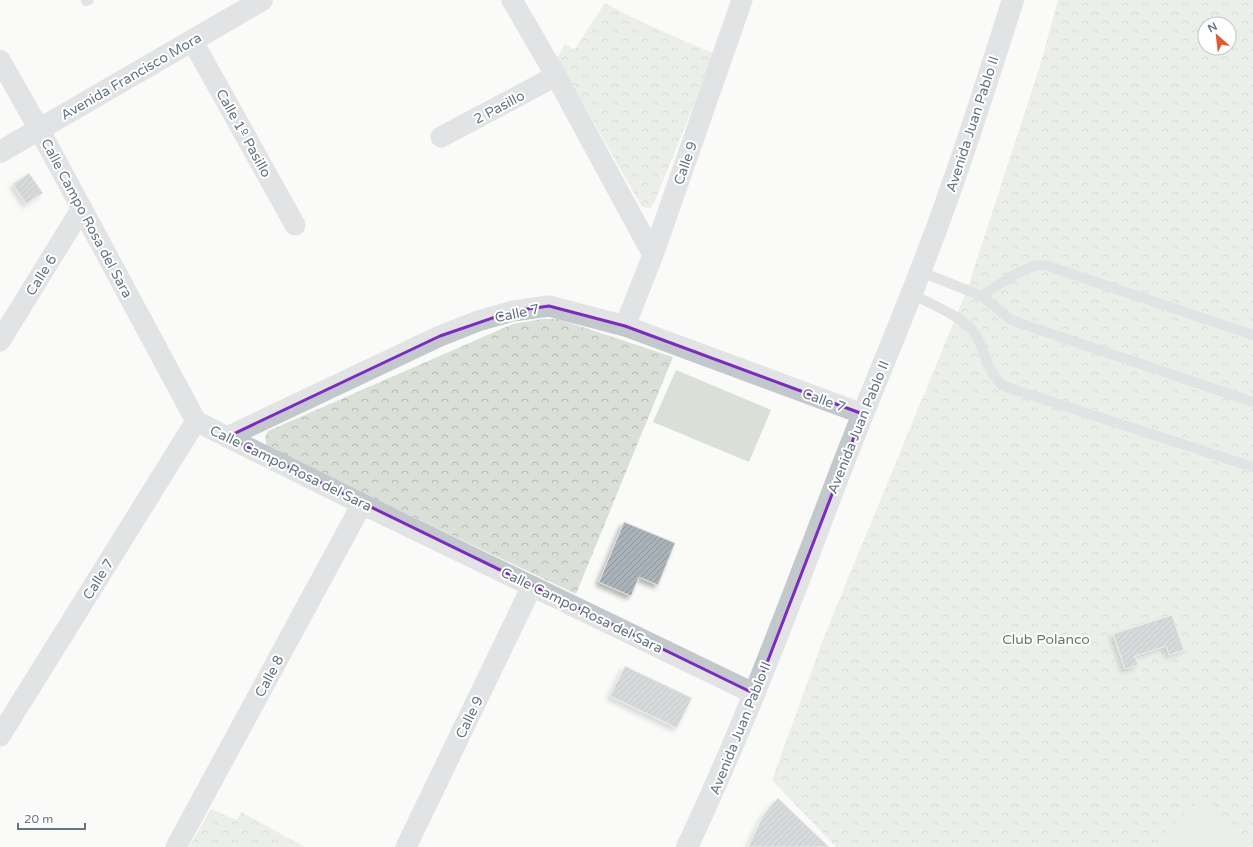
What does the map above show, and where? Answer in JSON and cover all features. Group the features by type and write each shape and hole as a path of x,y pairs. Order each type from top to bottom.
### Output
{"street":[{"name":"Avenida Francisco Mora","path":"0,152 262,0"},
{"path":"512,0 556,76 653,255"},
{"name":"Calle 9","path":"625,326 653,255 742,0"},
{"name":"Avenida Juan Pablo II","path":"687,847 715,789 755,694 863,414 920,272 963,157 1013,0"},
{"name":"Calle 1º Pasillo","path":"192,40 296,225"},
{"name":"Calle Campo Rosa del Sara","path":"0,60 82,208 196,421 226,438 755,694"},
{"name":"2 Pasillo","path":"441,137 556,76"},
{"name":"Calle 6","path":"0,341 82,208"},
{"name":"Calle 7","path":"226,438 440,336 513,311 549,306 625,326 863,414"},
{"name":"Calle 7","path":"0,736 196,421"},
{"name":"Calle 8","path":"176,847 362,504"},
{"name":"Calle 9","path":"406,847 532,586"}],"lane":[{"path":"982,296 1016,274 1031,267 1041,265 1064,271 1253,335"},
{"path":"920,272 982,296 1011,320 1253,402"},
{"path":"911,294 956,317 975,334 990,371 1003,386 1253,467"}],"highlighted area":[{"path":"549,306 625,326 863,414 755,694 227,437 440,336 513,311"}],"green space":[{"name":"Club Polanco","path":"1058,0 1253,0 1253,847 836,847 772,780 824,637 967,290 1040,66"},
{"path":"605,3 633,18 714,54 655,201 650,208 642,207 557,58 565,44 574,50"},
{"path":"542,319 558,319 673,357 576,594 267,448 265,437 268,431 513,324"},
{"path":"676,370 771,410 749,462 653,422"},
{"path":"1204,796 1250,847 1168,847 1159,837"},
{"path":"211,809 237,820 241,812 305,847 189,847"}],"building":[{"path":"29,173 43,193 26,204 13,184"},
{"path":"624,522 675,543 658,585 639,577 631,596 599,582"},
{"path":"1172,615 1184,650 1169,655 1166,646 1135,656 1138,665 1125,669 1113,634"},
{"path":"625,666 692,698 677,728 610,696"},
{"path":"778,798 829,847 748,847 764,814"}]}
